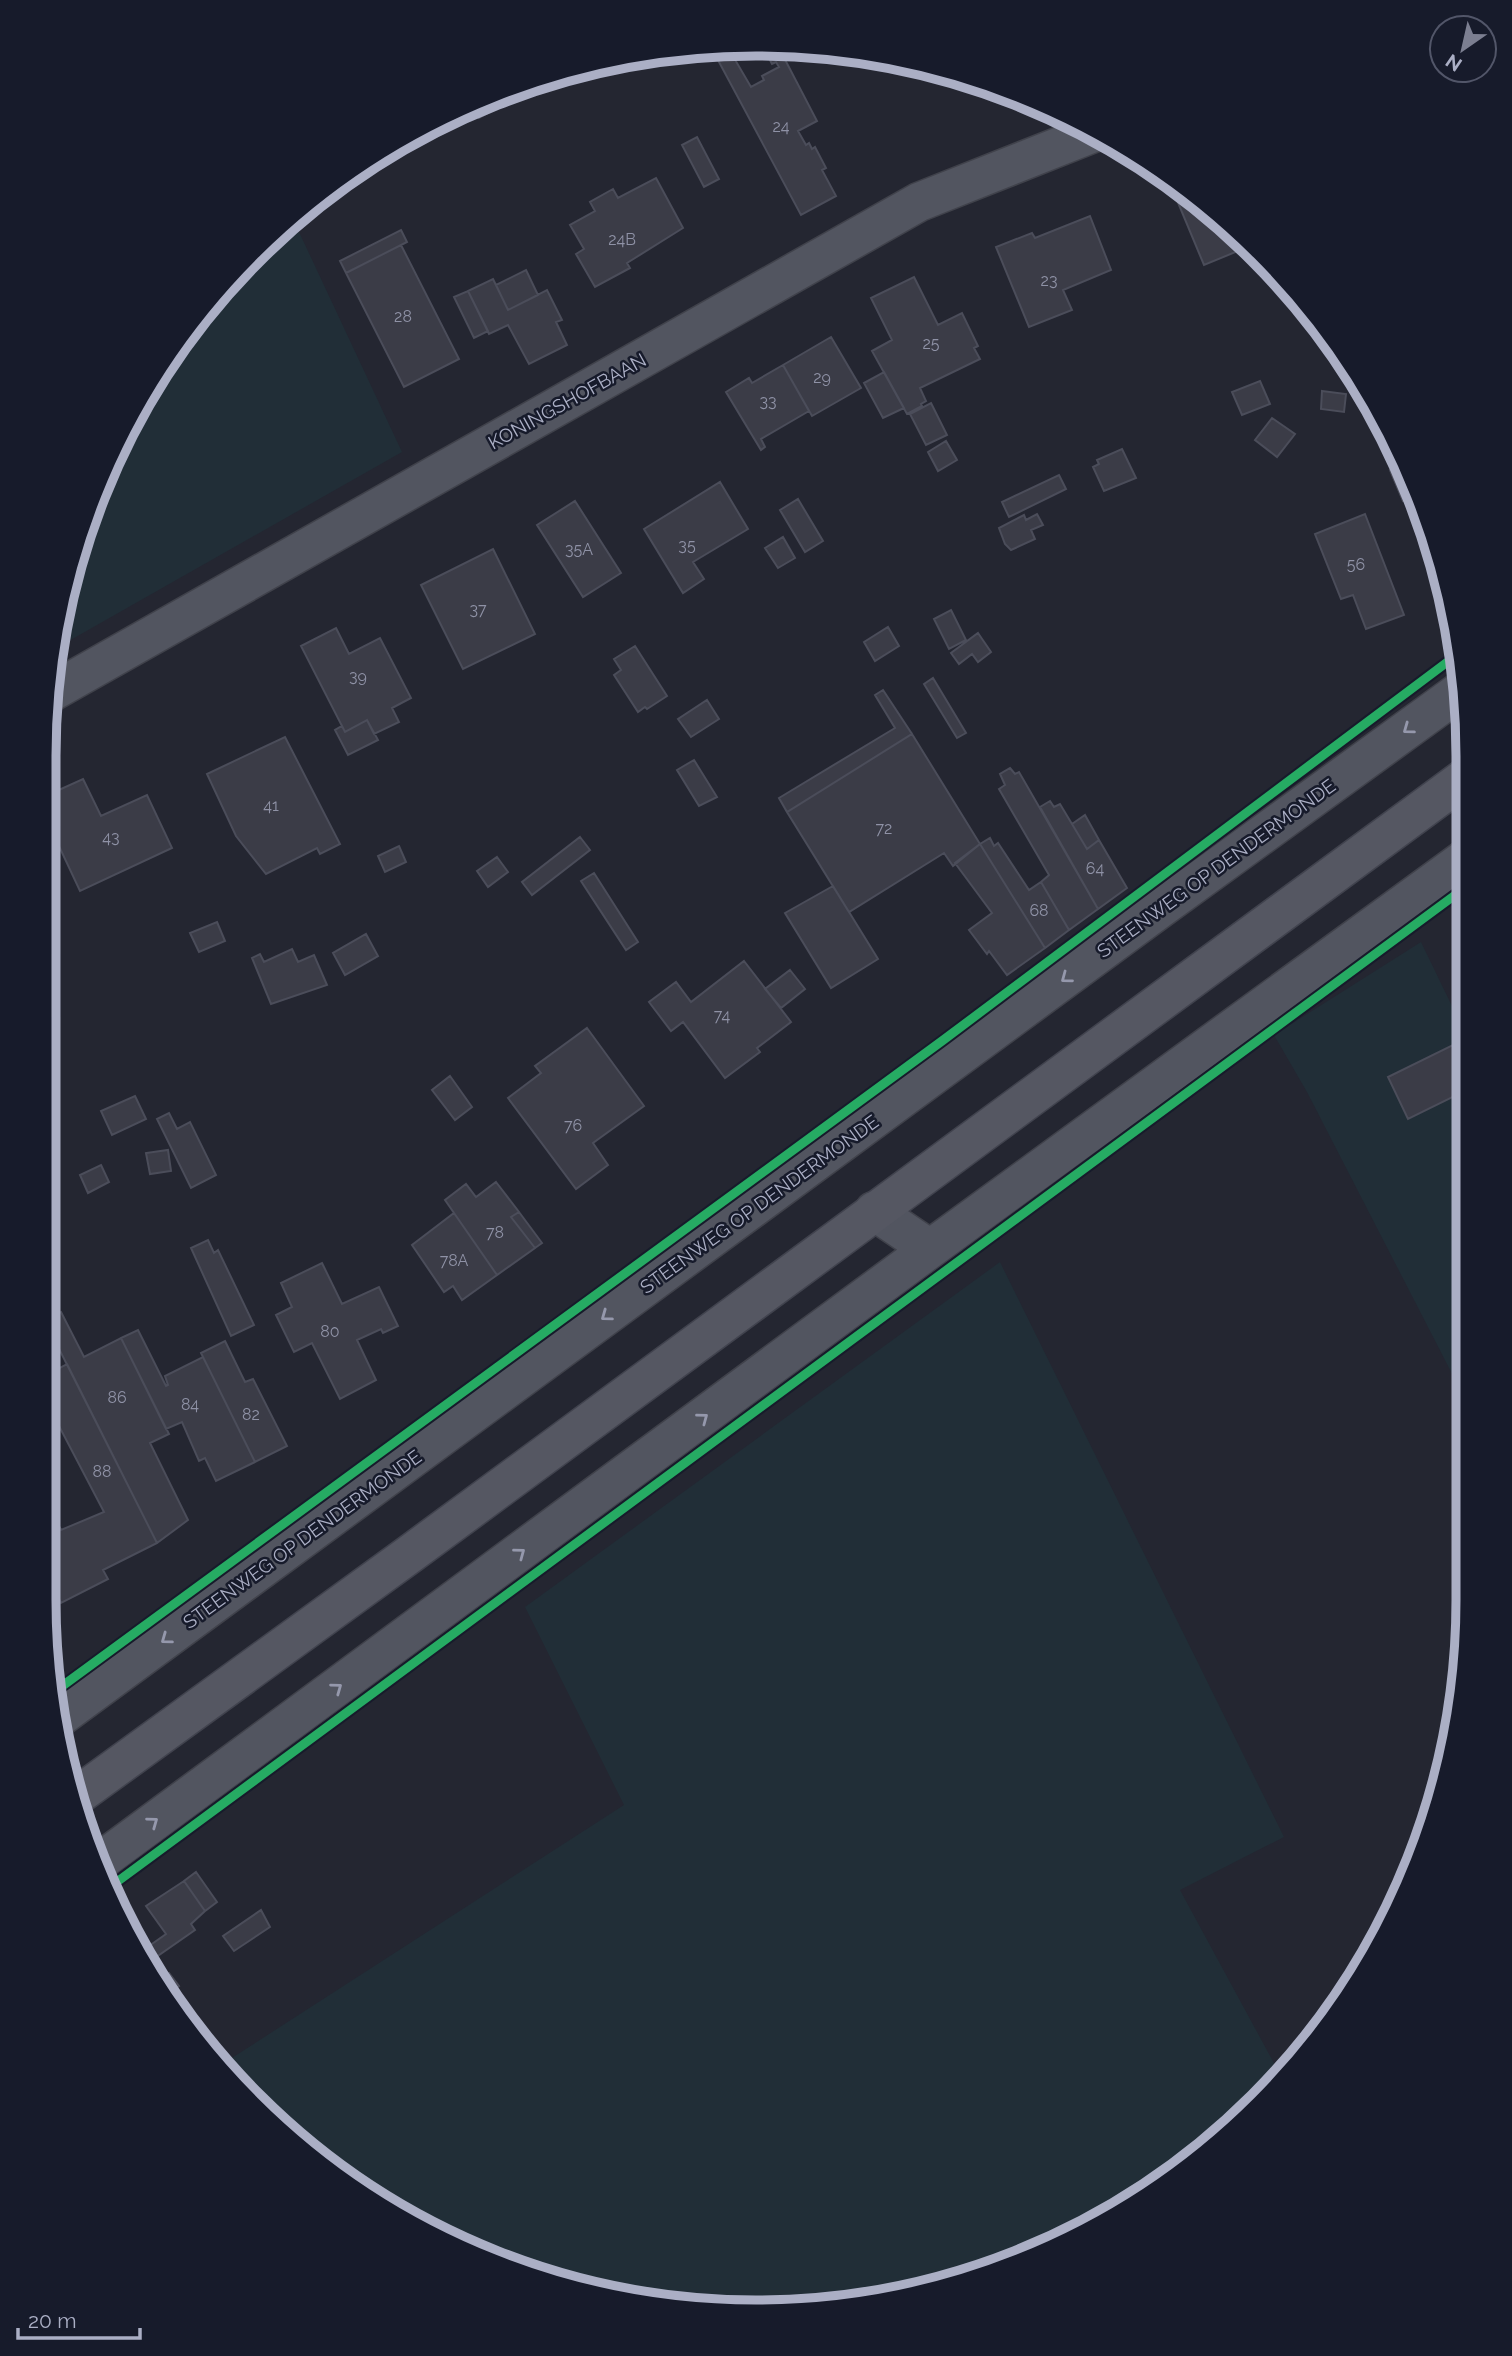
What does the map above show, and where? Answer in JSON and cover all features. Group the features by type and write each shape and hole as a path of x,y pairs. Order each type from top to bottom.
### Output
{"main road":[{"path":"83,1791 1456,784"}],"street":[{"name":"KONINGSHOFBAAN","path":"59,688 919,202 1083,137"},
{"name":"STEENWEG OP DENDERMONDE","path":"65,1713 1150,915 1453,696"},
{"path":"105,1858 930,1249 1456,865"},
{"path":"874,1211 930,1249"}],"shaded area":[{"path":"297,228 402,452 65,643 69,619 93,531 128,446 150,406 174,367 230,294"},
{"path":"1421,942 1456,1014 1456,1381 1307,1092 1274,1035"},
{"path":"1000,1262 1284,1837 1180,1890 1276,2068 1218,2126 1145,2182 1106,2206 1024,2247 981,2263 893,2287 802,2299 756,2300 710,2299 619,2287 531,2263 488,2247 406,2206 367,2182 294,2126 229,2060 624,1805 525,1607"}],"building":[{"path":"733,56 751,87 764,80 762,76 779,67 776,62 772,64 768,56 783,57 817,121 798,131 806,145 809,143 812,149 815,147 826,168 822,170 836,196 801,215 716,57"},
{"path":"508,102 479,118 477,114"},
{"path":"697,137 719,179 704,187 682,145"},
{"path":"656,178 683,228 627,263 630,268 595,287 576,254 584,249 570,225 595,211 590,202 613,189 618,198"},
{"path":"1175,196 1240,250 1204,265"},
{"path":"1090,216 1111,270 1063,290 1072,310 1029,327 996,247 1032,233 1035,238"},
{"path":"401,230 407,242 346,273 340,261"},
{"path":"401,245 459,359 404,387 346,273"},
{"path":"526,270 538,295 508,310 496,285"},
{"path":"914,277 938,325 962,313 978,346 974,348 980,359 920,388 926,401 907,414 872,351 892,340 871,298"},
{"path":"493,279 508,310 547,290 562,320 556,322 567,345 529,364 508,325 489,334 468,291"},
{"path":"468,291 488,331 474,338 454,297"},
{"path":"831,337 861,388 812,416 783,365"},
{"path":"783,365 809,411 761,439 765,447 761,450 726,392 749,378 752,383"},
{"path":"884,372 904,408 883,418 864,383"},
{"path":"1260,381 1270,404 1242,415 1232,392"},
{"path":"1322,391 1346,394 1344,412 1321,409"},
{"path":"931,403 947,435 926,445 910,414"},
{"path":"1272,418 1295,434 1277,457 1255,440"},
{"path":"946,441 957,460 938,471 928,452"},
{"path":"1122,449 1136,478 1104,491 1093,467 1099,464 1097,460"},
{"path":"1394,469 1407,499 1403,501 1390,470"},
{"path":"1059,475 1066,489 1009,517 1002,502"},
{"path":"720,482 748,529 693,562 704,579 683,593 644,529"},
{"path":"798,499 823,541 805,552 780,510"},
{"path":"575,501 621,573 583,597 537,525"},
{"path":"1037,514 1043,525 1031,530 1035,539 1011,550 1005,544 999,528 1024,515 1026,520"},
{"path":"1365,514 1404,615 1366,629 1353,595 1341,599 1315,534"},
{"path":"783,537 795,558 778,568 765,548"},
{"path":"493,549 535,634 463,669 421,585"},
{"path":"951,610 966,640 949,649 934,619"},
{"path":"888,627 899,646 875,661 864,642"},
{"path":"336,628 349,654 380,638 411,698 392,708 399,722 374,734 367,720 345,732 301,646"},
{"path":"978,633 991,652 978,662 972,654 959,664 951,653"},
{"path":"635,646 667,696 638,712 614,675 621,670 614,659"},
{"path":"933,678 966,733 957,738 924,684"},
{"path":"883,690 912,734 787,812 779,798 895,728 875,695"},
{"path":"707,700 719,719 691,737 678,719"},
{"path":"367,720 378,740 348,755 335,730 342,726 345,732"},
{"path":"912,734 980,844 953,866 944,853 849,912 787,812"},
{"path":"285,737 340,844 320,854 317,848 266,874 236,836 207,774"},
{"path":"694,760 717,797 699,806 677,770"},
{"path":"1010,768 1015,774 1019,772 1098,909 1069,930 1041,882 1049,875 999,789 1005,785 1000,774"},
{"path":"83,779 101,816 147,795 172,848 80,891 56,840 56,791"},
{"path":"1050,801 1054,807 1060,804 1087,849 1099,840 1127,888 1098,909 1040,807"},
{"path":"1085,815 1099,840 1087,849 1072,824"},
{"path":"580,837 590,850 532,895 522,882"},
{"path":"990,838 994,846 998,843 1029,890 1041,882 1069,930 1045,948 980,844"},
{"path":"980,844 1045,948 1007,975 969,930 992,913 955,863"},
{"path":"399,846 406,862 385,872 378,856"},
{"path":"497,857 508,872 488,887 477,871"},
{"path":"594,873 638,942 626,950 581,881"},
{"path":"833,886 878,959 831,988 785,913"},
{"path":"217,922 225,941 199,952 190,933"},
{"path":"366,934 378,956 345,975 333,953"},
{"path":"292,949 298,962 314,955 327,985 271,1004 252,958 260,954 264,962"},
{"path":"744,961 791,1022 757,1048 760,1052 725,1078 683,1022 671,1031 649,1002 676,982 691,1002"},
{"path":"790,970 805,989 781,1008 765,989"},
{"path":"587,1028 644,1106 593,1143 608,1165 576,1189 508,1098 541,1073 535,1066"},
{"path":"1456,1043 1456,1095 1408,1119 1388,1077"},
{"path":"450,1076 472,1107 455,1120 432,1090"},
{"path":"135,1096 146,1119 112,1135 101,1111"},
{"path":"169,1113 177,1129 190,1122 216,1175 191,1188 157,1119"},
{"path":"168,1150 171,1171 150,1174 146,1153"},
{"path":"101,1165 109,1182 88,1193 80,1175"},
{"path":"496,1182 519,1212 511,1217 535,1248 497,1275 445,1200 466,1184 476,1197"},
{"path":"519,1212 542,1243 535,1248 511,1217"},
{"path":"454,1213 497,1275 462,1300 453,1286 444,1292 412,1245"},
{"path":"208,1240 214,1253 218,1250 254,1325 231,1336 191,1248"},
{"path":"322,1263 342,1304 379,1287 398,1326 383,1333 381,1329 357,1340 376,1380 340,1399 312,1343 294,1352 276,1315 292,1307 281,1283"},
{"path":"61,1312 84,1357 121,1338 169,1434 150,1443 188,1520 157,1543 56,1343 56,1315"},
{"path":"138,1330 166,1386 165,1376 203,1357 255,1462 216,1481 205,1458 199,1461 182,1422 166,1429 121,1338"},
{"path":"225,1341 245,1382 253,1379 287,1446 255,1462 201,1353"},
{"path":"67,1364 157,1543 103,1570 108,1579 61,1603 56,1593 56,1520 61,1530 104,1512 59,1426 56,1427 56,1370"},
{"path":"196,1872 217,1902 205,1911 184,1881"},
{"path":"184,1881 205,1911 191,1924 195,1930 155,1958 148,1947 166,1934 146,1906"},
{"path":"261,1910 270,1927 234,1951 223,1936"},
{"path":"169,1973 179,1986 174,1989 166,1975"}],"cycle path":[{"path":"62,1687 942,1041 1449,661"},
{"path":"116,1883 1456,894"}]}
